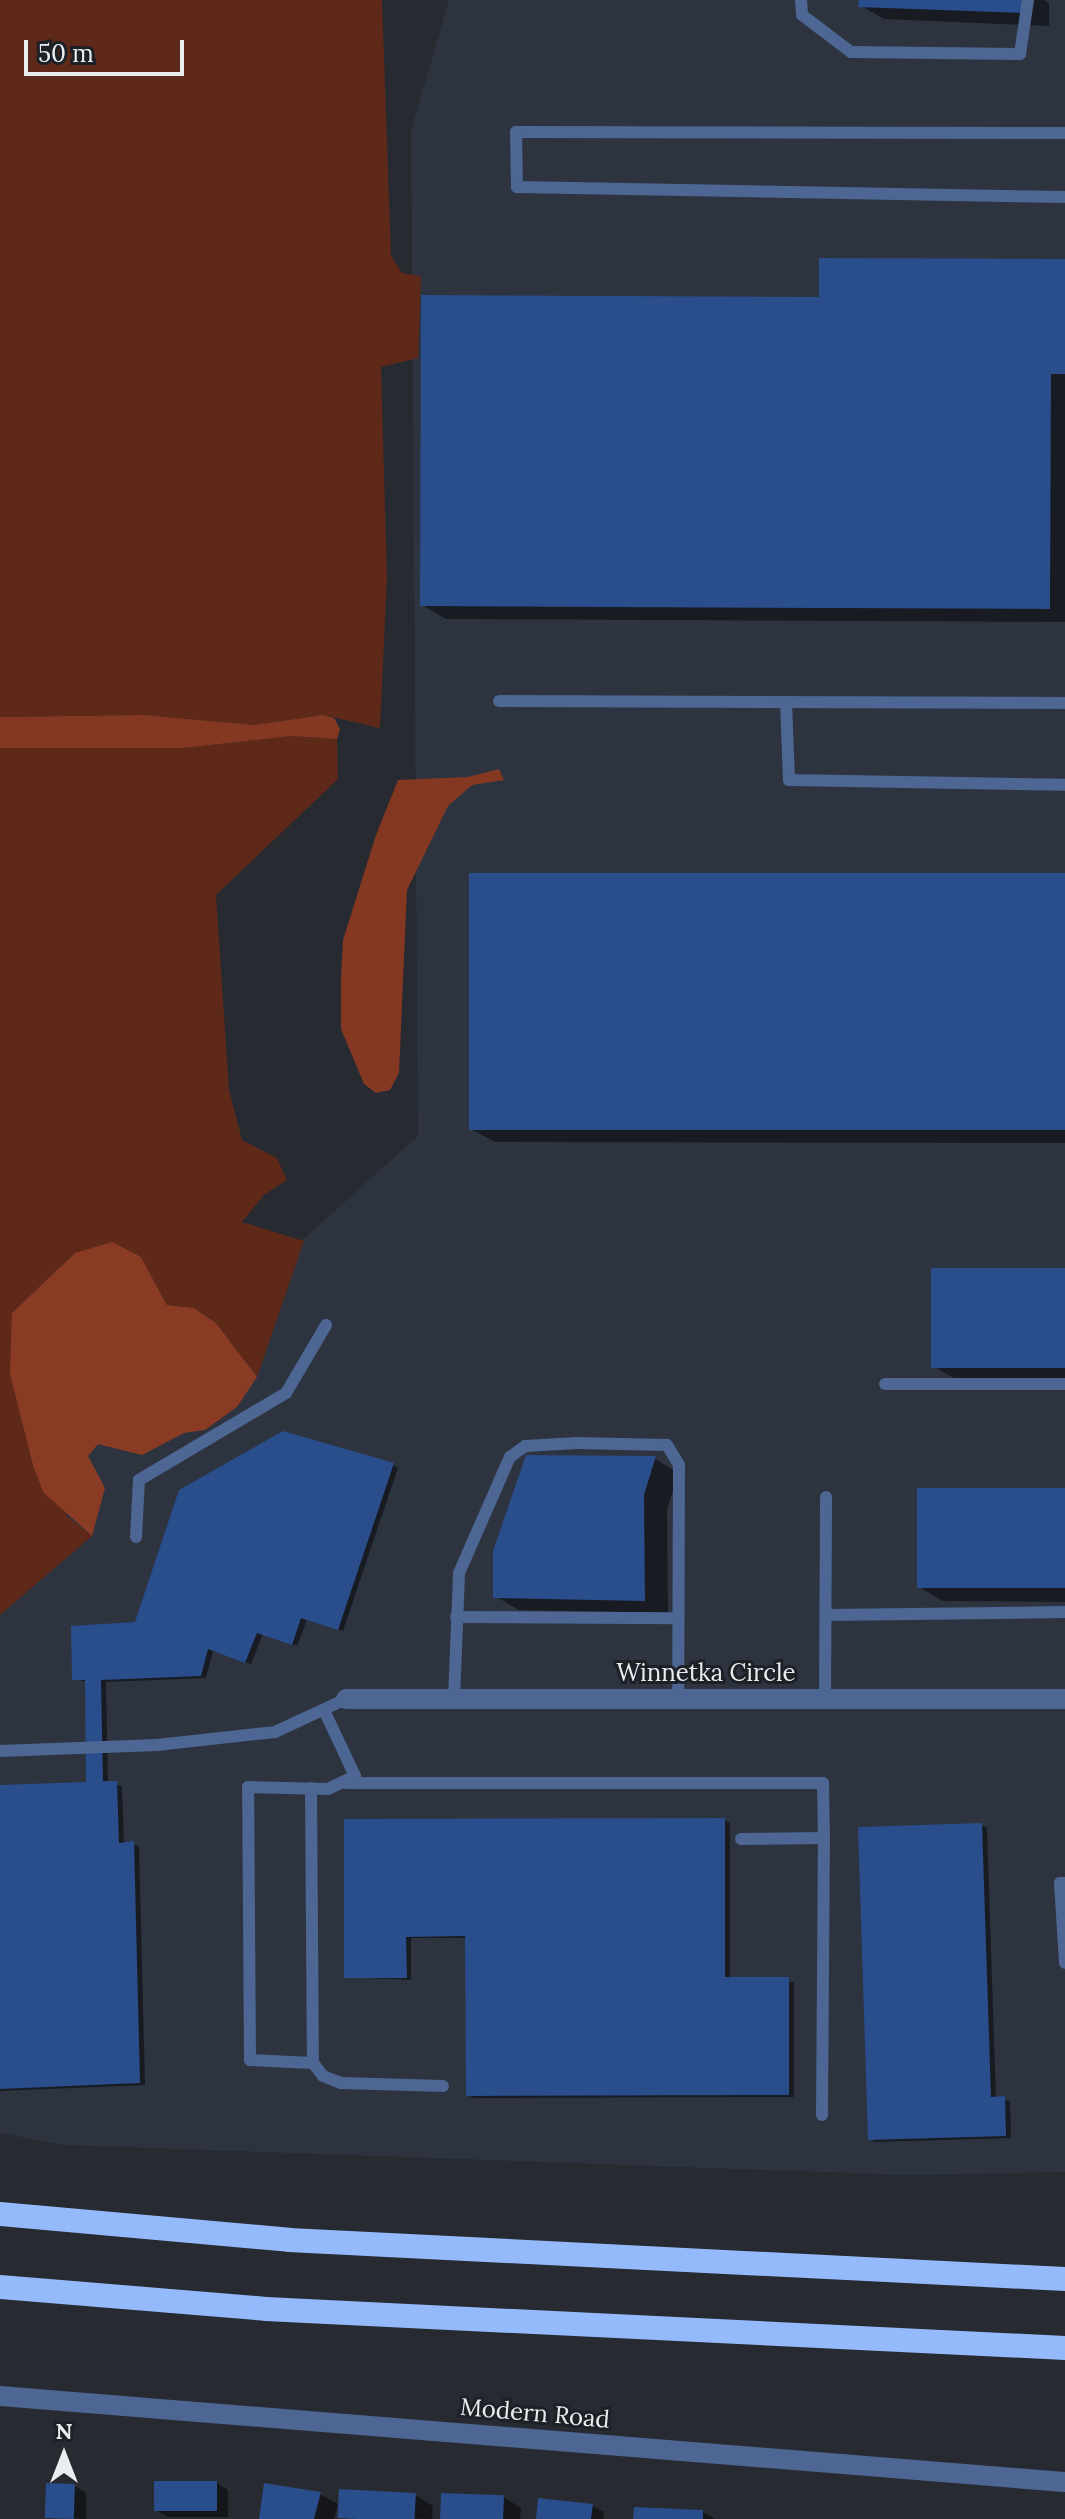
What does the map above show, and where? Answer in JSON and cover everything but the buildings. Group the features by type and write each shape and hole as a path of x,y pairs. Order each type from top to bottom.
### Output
{"highway":[{"path":"0,2214 289,2240 1065,2279"},
{"path":"0,2289 177,2303 1065,2348"}],"street":[{"name":"Winnetka Circle","path":"346,1699 1065,1699"},
{"name":"Modern Road","path":"0,2396 1065,2482"}],"lane":[{"path":"801,0 802,15 851,52 1020,54 1028,0"},
{"path":"1065,133 516,132 517,187 1065,197"},
{"path":"499,701 1065,703"},
{"path":"786,702 789,780 1065,785"},
{"path":"136,1537 139,1480 286,1393 326,1325"},
{"path":"885,1384 1065,1384"},
{"path":"454,1699 459,1573 510,1457 525,1446 577,1443 667,1445 679,1465 678,1699"},
{"path":"825,1699 826,1497"},
{"path":"826,1615 1065,1612"},
{"path":"456,1617 678,1618"},
{"path":"0,1751 157,1745 275,1732 346,1699"},
{"path":"324,1710 355,1776 342,1783"},
{"path":"313,2063 250,2060 248,1787 311,1788 342,1783 823,1783 822,2115"},
{"path":"311,1788 313,2063 323,2076 341,2083 443,2086"},
{"path":"741,1839 824,1838"},
{"path":"1065,1883 1060,1883 1065,1963"}],"shaded area":[{"path":"0,0 382,0 391,256 402,273 421,276 418,358 381,367 387,578 380,728 323,715 254,725 144,715 0,717"},
{"path":"449,0 1065,0 1065,2172 907,2175 64,2145 0,2133 0,1512 418,1136 411,131"},
{"path":"144,715 254,725 323,715 334,718 340,729 337,739 292,736 183,748 0,748 0,717"},
{"path":"292,736 337,739 338,779 216,895 229,1090 242,1140 277,1158 287,1180 264,1195 242,1222 304,1241 257,1377 216,1323 194,1308 167,1305 141,1257 75,1253 12,1313 67,1516 92,1536 0,1615 0,748 183,748"},
{"path":"499,769 504,780 472,785 448,806 407,890 399,1073 390,1090 376,1093 364,1084 341,1029 341,979 343,940 376,835 398,780 468,777"},
{"path":"112,1242 141,1257 167,1305 194,1308 216,1323 257,1377 237,1407 205,1430 184,1433 142,1455 98,1444 88,1456 105,1488 92,1536 43,1492 33,1465 10,1374 12,1313 75,1253"}]}
